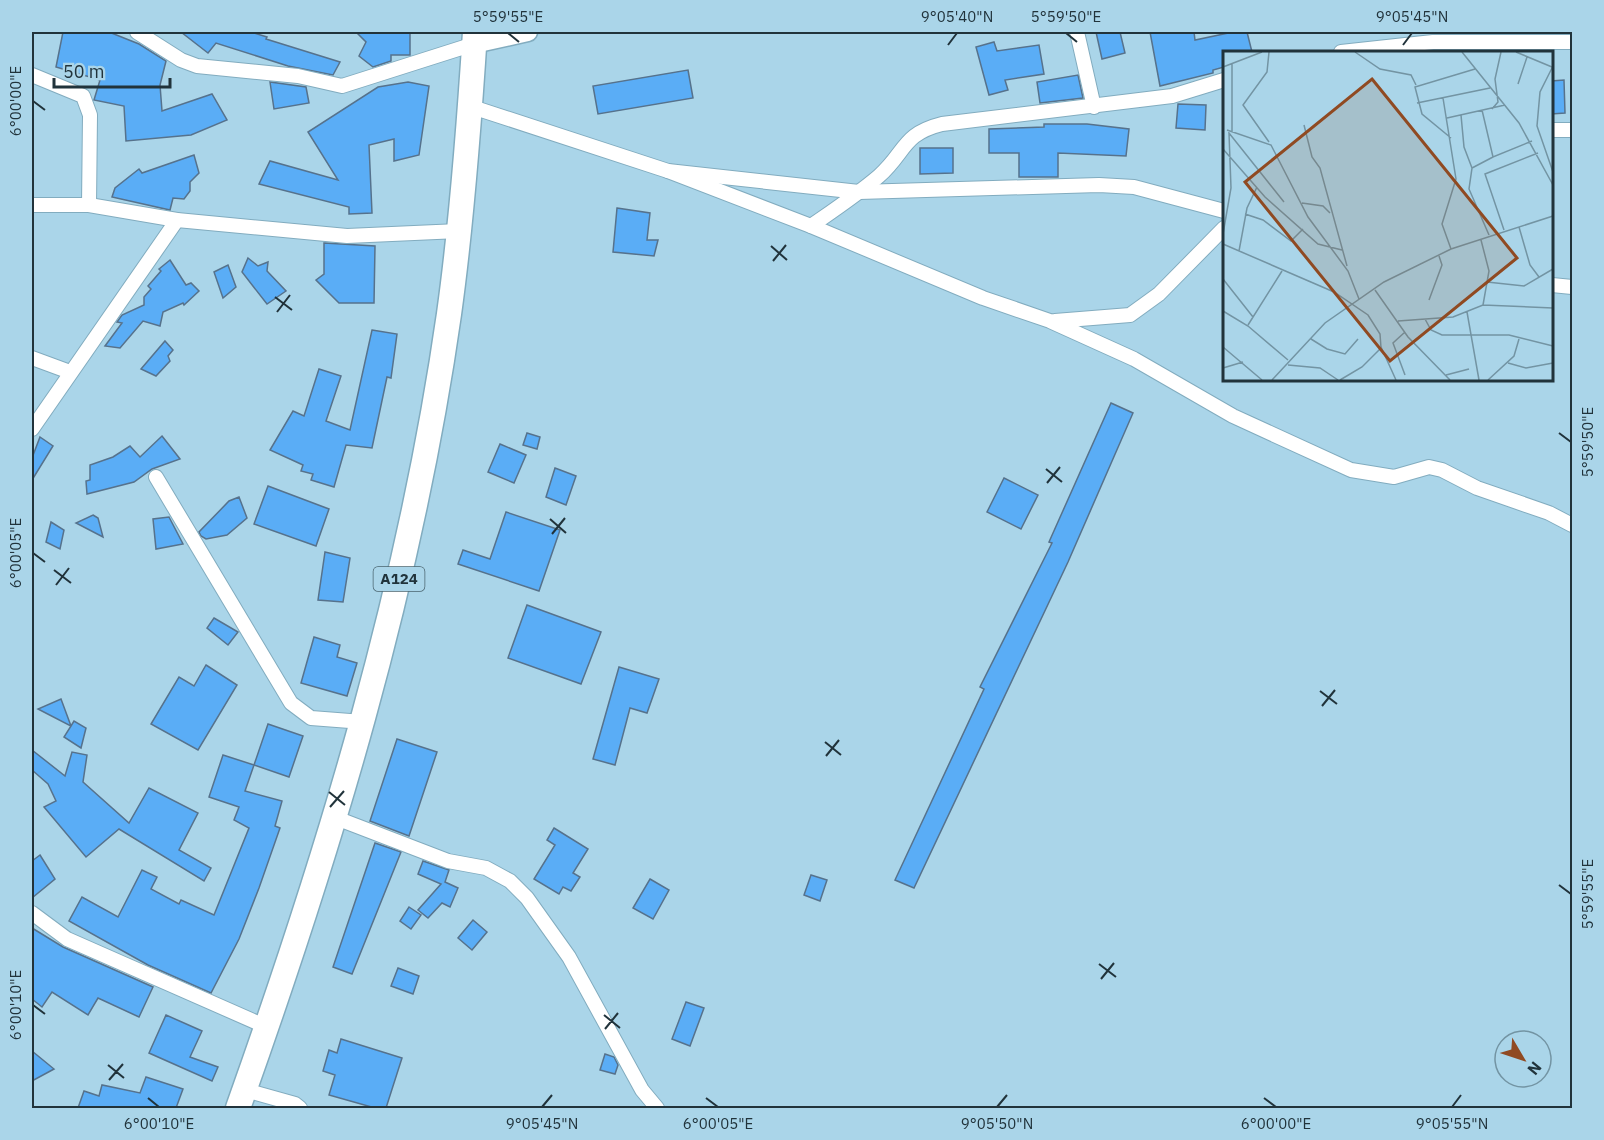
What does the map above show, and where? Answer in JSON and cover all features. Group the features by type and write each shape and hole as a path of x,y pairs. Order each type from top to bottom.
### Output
{"highway":[{"name":"A124","path":"241,1099 336,818 390,620 431,421 459,231 475,38"}],"street":[{"path":"137,32 181,60 197,66 298,76 342,86 475,38 528,32"},
{"path":"1077,32 1094,107"},
{"path":"1347,51 1437,37 1521,37 1572,42"},
{"path":"32,75 83,96 87,102 90,115 89,205"},
{"path":"811,226 883,173 910,138 923,129 942,124 1172,96 1223,80"},
{"path":"469,106 668,171 811,226 983,298 1050,321 1134,359 1233,416 1351,470 1394,477 1429,467 1442,470 1477,488 1549,513 1572,525"},
{"path":"1553,130 1572,130"},
{"path":"668,171 859,192 1099,185 1134,187 1223,211"},
{"path":"32,206 89,205 177,220 347,236 459,231"},
{"path":"32,429 177,220"},
{"path":"1050,321 1094,320 1130,315 1159,294 1223,229"},
{"path":"1553,285 1572,288"},
{"path":"32,358 70,372"},
{"path":"156,477 291,703 311,718 363,722"},
{"path":"336,818 459,864 486,868 510,881 527,898 569,957 642,1090 657,1108"},
{"path":"32,913 67,939 267,1027"},
{"path":"241,1099 295,1104 300,1108"}],"building":[{"path":"63,32 109,32 139,44 166,61 160,85 162,111 212,94 227,120 191,135 126,141 124,106 94,100 100,80 56,67"},
{"path":"181,32 251,32 267,37 266,39 340,62 333,75 288,66 216,43 208,53"},
{"path":"356,32 410,32 410,55 391,55 391,61 373,67 359,56 366,42"},
{"path":"1096,32 1120,32 1125,53 1102,59"},
{"path":"1150,32 1194,32 1195,40 1233,32 1247,32 1252,51 1223,51 1223,67 1213,70 1213,73 1160,86"},
{"path":"994,42 997,51 1039,45 1044,74 1005,80 1008,90 989,95 976,47"},
{"path":"688,70 693,98 598,114 593,86"},
{"path":"1078,75 1083,98 1040,103 1037,82"},
{"path":"1564,80 1565,113 1553,114 1553,81"},
{"path":"270,82 306,87 309,103 274,109"},
{"path":"408,82 429,86 419,155 394,161 394,139 369,145 372,213 349,214 349,207 259,184 270,161 338,180 308,132 378,87"},
{"path":"1178,104 1206,105 1205,130 1176,128"},
{"path":"1044,124 1087,124 1129,129 1126,156 1058,153 1058,177 1019,177 1019,153 989,153 989,129 1044,127"},
{"path":"920,148 953,148 953,173 920,174"},
{"path":"194,155 199,173 190,182 190,191 184,199 173,198 170,210 112,197 115,188 139,169 142,173"},
{"path":"617,208 650,213 647,240 658,240 654,256 613,252"},
{"path":"324,243 375,246 374,303 339,303 316,280 324,274"},
{"path":"248,258 258,266 268,262 267,271 286,291 267,304 242,272"},
{"path":"170,260 186,285 191,283 199,291 184,305 183,303 163,312 160,326 143,321 120,348 105,346 122,323 117,322 122,315 144,305 144,297 151,289 148,286 161,271 159,269"},
{"path":"228,265 236,287 223,298 214,272"},
{"path":"372,330 397,334 391,378 387,377 372,448 346,445 334,487 311,480 313,474 301,471 303,465 270,450 293,411 304,416 319,369 341,376 326,421 350,430"},
{"path":"165,341 173,350 168,356 170,361 156,376 141,369"},
{"path":"1111,403 1133,413 1068,562 914,888 895,880 984,689 980,687 1052,543 1049,542"},
{"path":"527,433 540,437 537,449 523,445"},
{"path":"162,436 180,459 152,469 134,482 87,494 86,481 90,480 90,465 113,457 130,446 140,457"},
{"path":"40,437 53,446 32,480 32,458"},
{"path":"500,444 526,455 514,483 488,472"},
{"path":"555,468 576,476 566,505 546,497"},
{"path":"1004,478 1038,495 1021,529 987,512"},
{"path":"268,486 329,509 316,546 254,524"},
{"path":"239,497 247,518 227,535 206,539 201,536 199,532 229,501"},
{"path":"506,512 560,530 539,591 458,564 463,550 490,559"},
{"path":"93,515 98,518 103,537 76,523"},
{"path":"169,517 183,544 156,549 153,519"},
{"path":"51,522 64,530 60,549 46,542"},
{"path":"325,552 350,558 343,602 318,600"},
{"path":"527,605 601,632 581,684 508,658"},
{"path":"214,618 238,632 228,645 207,628"},
{"path":"314,637 340,645 337,657 357,663 347,696 301,683"},
{"path":"206,665 237,685 198,750 151,724 179,677 194,686"},
{"path":"619,667 659,679 647,713 630,708 615,765 593,759"},
{"path":"61,699 71,726 38,709"},
{"path":"74,721 86,728 81,748 64,737"},
{"path":"268,724 303,736 289,777 254,765"},
{"path":"397,739 437,752 409,836 370,821"},
{"path":"32,750 65,776 72,752 87,755 83,782 129,823 149,788 198,813 179,850 211,868 204,881 119,829 86,857 44,807 56,801 48,784 32,770"},
{"path":"223,755 254,765 245,791 282,801 275,826 280,828 259,888 239,939 211,993 148,965 69,921 82,897 118,917 142,870 157,877 151,889 179,904 181,900 214,915 249,828 234,820 239,807 209,797"},
{"path":"554,828 588,849 573,873 580,877 571,891 563,887 559,894 534,879 555,845 547,840"},
{"path":"375,843 401,852 352,974 333,967"},
{"path":"40,855 55,879 32,898 32,861"},
{"path":"423,861 449,870 445,882 458,888 450,907 442,903 428,918 418,910 441,884 418,874"},
{"path":"811,875 827,880 820,901 804,895"},
{"path":"650,879 669,890 653,919 633,908"},
{"path":"409,907 421,915 411,929 400,921"},
{"path":"473,920 487,932 472,950 458,938"},
{"path":"32,928 63,947 153,987 139,1017 98,998 88,1015 52,992 42,1007 32,999"},
{"path":"398,968 419,976 413,994 391,986"},
{"path":"686,1002 704,1008 690,1046 672,1039"},
{"path":"166,1015 202,1031 190,1057 218,1067 212,1081 149,1053"},
{"path":"341,1039 402,1058 386,1108 375,1108 329,1095 335,1075 323,1071 329,1050 337,1053"},
{"path":"32,1051 54,1069 32,1081"},
{"path":"605,1054 614,1057 618,1065 615,1074 600,1070"},
{"path":"146,1077 183,1089 176,1108 78,1108 84,1091 99,1096 102,1085 140,1093"}]}
